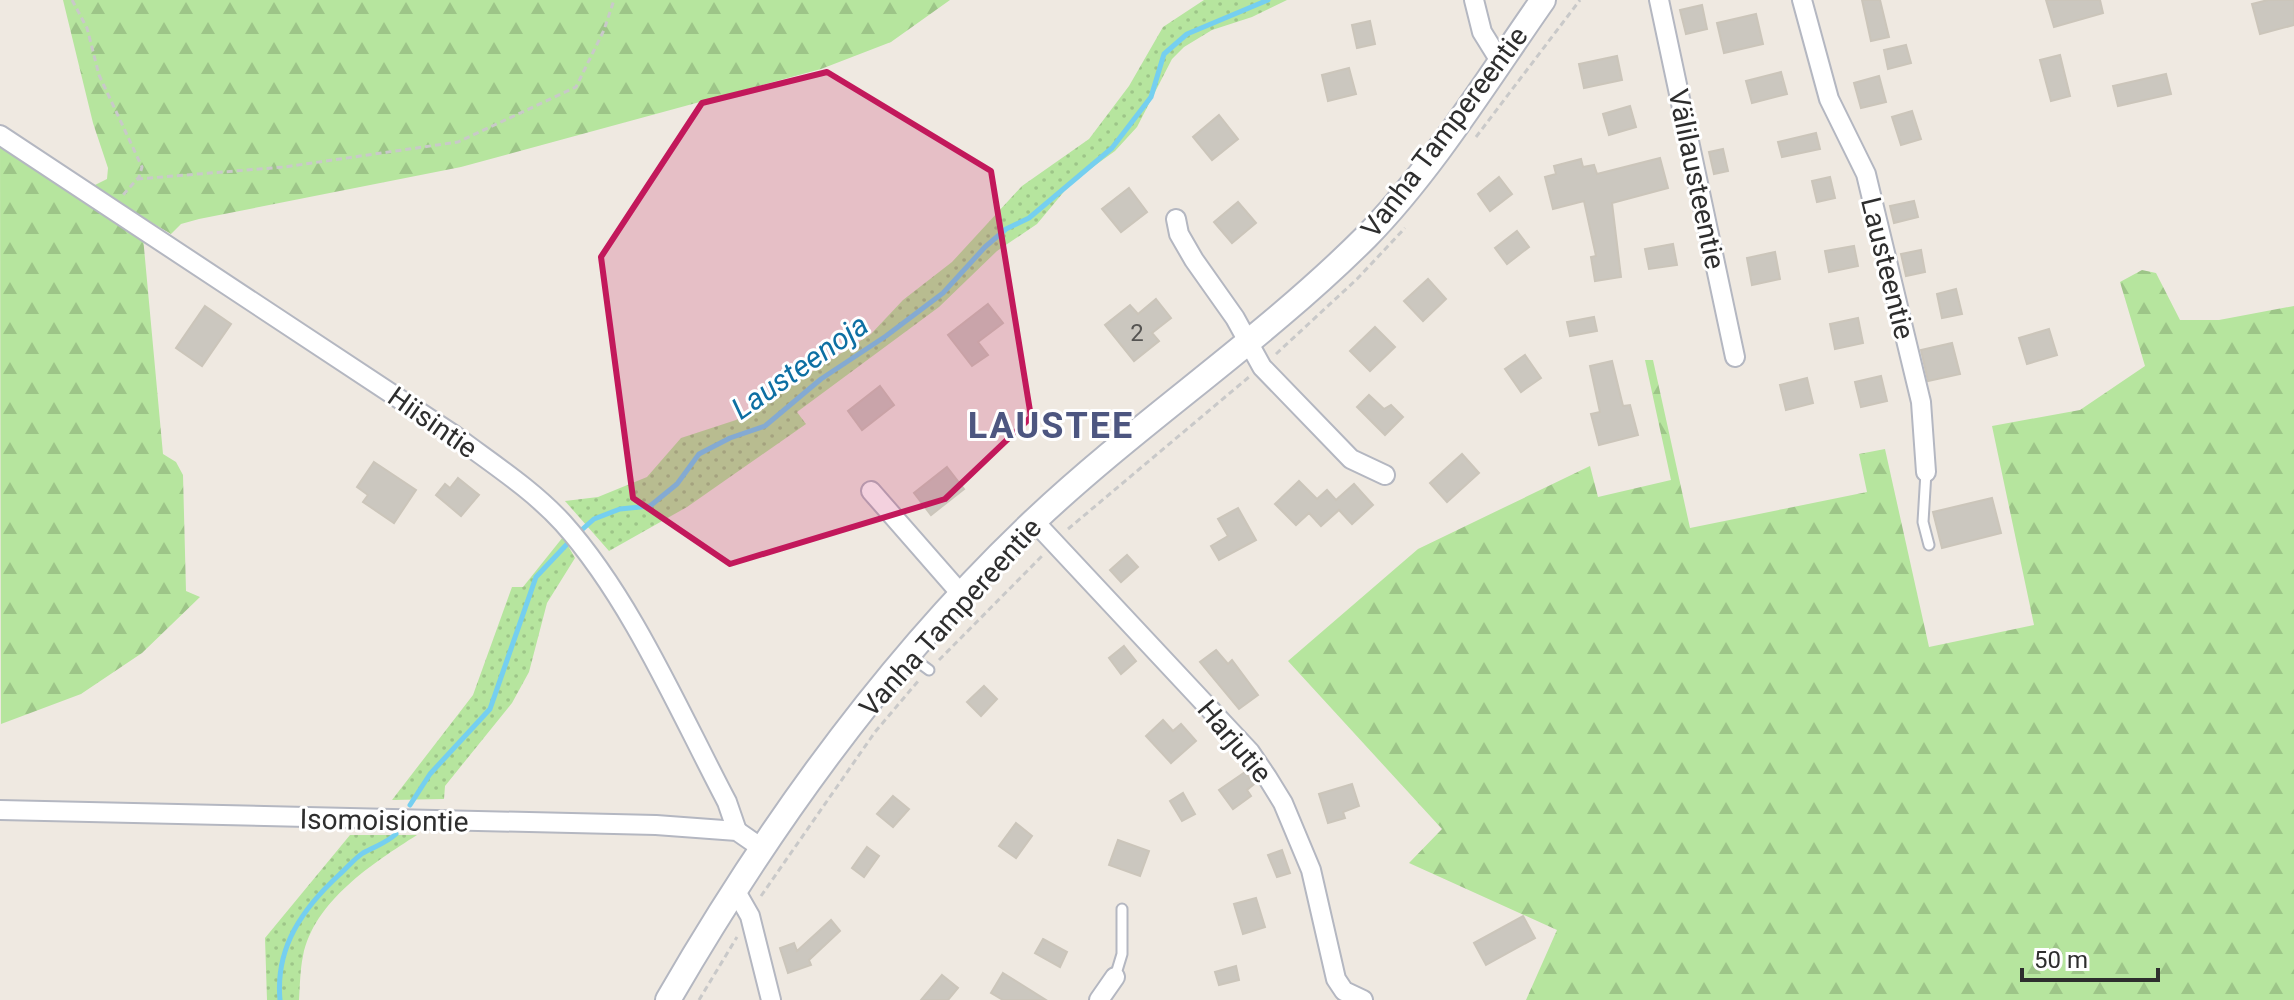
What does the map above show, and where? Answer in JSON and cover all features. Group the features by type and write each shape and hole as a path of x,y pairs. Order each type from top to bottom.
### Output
{"main road":[{"name":"Vanha Tampereentie","path":"668,1000 734,888 798,793 919,663 962,595 1034,521 1115,450 1247,344 1367,235 1404,193 1543,0"}],"street":[{"path":"1474,0 1482,32 1500,61"},
{"name":"Välilausteentie","path":"1659,0 1735,357"},
{"name":"Lausteentie","path":"1802,0 1829,99 1866,174 1921,402 1926,438 1926,472"},
{"name":"Hiisintie","path":"0,135 454,435 514,480 567,528 607,578 727,802 737,831"},
{"path":"1176,219 1179,234 1194,260 1235,318 1262,367 1351,459 1385,475"},
{"path":"871,491 962,595"},
{"name":"Harjutie","path":"1034,521 1250,752 1283,803 1311,870 1336,979 1344,991 1363,1000"},
{"name":"Isomoisiontie","path":"0,810 656,825 737,831"},
{"path":"737,831 763,849"},
{"path":"734,888 750,916 771,1000"},
{"path":"1099,1000 1115,977"}],"lane":[{"name":"Lausteentie","path":"1926,472 1923,522 1929,545"},
{"path":"1115,977 1122,954 1122,909"}],"path":[{"path":"72,0 87,28 99,75 142,167 114,213"},
{"path":"137,179 284,167 458,142 576,87 604,30 614,0"},
{"path":"1468,148 1580,0"},
{"path":"699,1000 766,884 875,732 919,663 1159,450 1262,367 1357,279 1411,222"}],"highlighted area":[{"path":"827,72 991,171 1031,417 945,499 730,564 633,498 601,257 702,103"}],"green space":[{"path":"63,0 950,0 891,42 821,69 461,167 199,219 181,224 171,234 91,187 107,179 108,168 93,123"},
{"path":"1204,0 1287,0 1252,17 1212,30 1184,47 1172,59 1137,127 1115,151 1072,182 1037,224 997,251 939,307 797,412 806,424 687,507 609,551 565,501 598,497 647,477 681,438 736,420 871,334 903,300 952,262 1022,186 1089,139 1129,86 1163,27"},
{"path":"0,141 143,237 163,454 176,462 183,475 186,591 200,597 142,653 81,694 1,724"},
{"path":"2142,270 2156,273 2180,320 2219,320 2294,306 2294,1000 1526,1000 1557,930 1409,863 1442,829 1288,661 1418,549 1590,466 1598,497 1671,480 1645,360 1653,360 1690,528 1867,492 1859,454 1885,449 1929,647 2034,625 1992,426 2080,410 2145,366 2120,282"},
{"path":"563,537 575,558 547,603 529,672 512,703 445,786 444,799 392,800 473,695 512,587 523,587"},
{"path":"350,835 417,835 364,871 319,918 303,956 299,1000 267,1000 265,938"}],"building":[{"path":"1862,0 1880,0 1889,37 1871,41"},
{"path":"2046,0 2100,0 2103,13 2054,27"},
{"path":"2268,0 2294,0 2294,25 2260,34 2252,4"},
{"path":"1702,5 1707,29 1686,34 1680,10"},
{"path":"1756,14 1763,44 1724,53 1717,23"},
{"path":"1370,21 1375,44 1357,48 1352,25"},
{"path":"1906,45 1911,63 1888,69 1884,50"},
{"path":"2060,55 2070,96 2051,101 2040,60"},
{"path":"1617,56 1622,80 1584,88 1579,64"},
{"path":"1349,68 1356,94 1328,101 1322,75"},
{"path":"1781,72 1787,94 1752,103 1746,81"},
{"path":"2166,74 2171,94 2118,106 2113,86"},
{"path":"1879,76 1886,102 1861,108 1854,83"},
{"path":"1630,106 1636,127 1609,135 1603,114"},
{"path":"1912,111 1921,139 1901,145 1892,117"},
{"path":"1219,115 1238,139 1212,160 1193,137"},
{"path":"1816,133 1820,149 1782,157 1778,142"},
{"path":"1723,149 1728,171 1714,174 1709,152"},
{"path":"1660,158 1668,188 1612,203 1621,277 1595,281 1591,257 1596,256 1584,201 1553,209 1545,177 1556,174 1554,166 1581,159 1583,167 1594,165 1597,174"},
{"path":"1499,177 1512,194 1490,211 1478,194"},
{"path":"1830,177 1835,198 1817,202 1812,181"},
{"path":"1129,188 1147,212 1121,232 1102,209"},
{"path":"1914,201 1918,217 1894,223 1890,206"},
{"path":"1238,202 1256,223 1232,243 1214,222"},
{"path":"1517,231 1529,247 1507,264 1495,248"},
{"path":"1673,244 1677,265 1649,269 1645,249"},
{"path":"1854,246 1858,266 1829,272 1825,251"},
{"path":"1921,250 1925,272 1906,276 1901,254"},
{"path":"1775,252 1780,279 1752,285 1747,258"},
{"path":"1428,279 1446,299 1423,321 1404,301"},
{"path":"1956,289 1962,314 1942,318 1937,294"},
{"path":"1156,299 1171,318 1152,333 1159,341 1134,361 1105,325 1130,305 1138,314"},
{"path":"988,304 1003,323 978,342 988,355 972,366 948,335"},
{"path":"205,306 231,324 202,366 176,348"},
{"path":"1594,317 1597,331 1570,336 1567,322"},
{"path":"1858,318 1863,343 1835,349 1830,324"},
{"path":"1375,327 1395,347 1370,371 1350,351"},
{"path":"2049,329 2057,355 2027,364 2019,338"},
{"path":"1952,343 1960,374 1928,381 1921,350"},
{"path":"1525,355 1541,378 1521,392 1505,369"},
{"path":"1612,361 1623,406 1630,405 1638,435 1599,445 1591,414 1600,412 1590,366"},
{"path":"1881,376 1887,401 1861,407 1855,382"},
{"path":"1807,378 1813,403 1786,410 1780,385"},
{"path":"880,386 894,405 862,430 848,411"},
{"path":"1369,395 1384,409 1391,405 1403,417 1385,435 1357,407"},
{"path":"1462,454 1479,473 1447,502 1430,483"},
{"path":"374,462 416,490 394,523 363,502 368,495 357,487"},
{"path":"947,467 964,489 931,515 914,493"},
{"path":"458,478 479,495 461,516 436,495 445,484 450,488"},
{"path":"1299,481 1317,499 1327,490 1336,500 1354,484 1373,505 1352,524 1339,510 1321,526 1309,513 1296,525 1275,504"},
{"path":"1992,498 2001,533 1942,548 1933,512"},
{"path":"1238,508 1256,540 1219,560 1211,546 1228,536 1218,519"},
{"path":"1127,555 1138,567 1121,582 1110,570"},
{"path":"1124,646 1136,661 1121,674 1109,658"},
{"path":"1216,650 1228,664 1232,660 1258,695 1239,709 1200,662"},
{"path":"984,686 997,699 981,716 967,702"},
{"path":"1163,720 1173,731 1181,724 1196,741 1171,763 1146,736"},
{"path":"1245,772 1254,784 1247,790 1251,796 1233,809 1219,790"},
{"path":"1352,784 1359,806 1343,812 1345,818 1328,823 1319,794"},
{"path":"1183,793 1195,814 1182,821 1170,801"},
{"path":"893,796 909,809 893,827 877,814"},
{"path":"1016,823 1032,836 1016,858 999,846"},
{"path":"1118,840 1149,851 1140,876 1109,865"},
{"path":"867,847 879,856 864,877 852,868"},
{"path":"1282,850 1290,873 1277,877 1268,855"},
{"path":"1256,898 1265,927 1243,934 1234,904"},
{"path":"1523,916 1535,938 1486,965 1474,943"},
{"path":"831,920 840,931 809,960 811,965 788,973 780,948 794,943 797,951"},
{"path":"1043,939 1067,952 1060,967 1035,953"},
{"path":"1236,966 1239,980 1219,985 1215,972"},
{"path":"1003,973 1046,1000 1003,1000 991,993"},
{"path":"942,975 958,988 948,1000 921,1000"}],"waterway":[{"name":"Lausteenoja","path":"577,534 594,519 620,509 650,506 677,484 699,454 730,438 765,426 821,379 943,293 985,247 1006,229 1029,218 1112,148 1151,97 1164,54 1187,34 1268,0"},
{"name":"Lausteenoja","path":"410,805 430,774 490,709 536,577 570,541"},
{"name":"Lausteenoja","path":"280,1000 282,963 303,915 357,858 396,834"}],"district":[{"name":"LAUSTEE","path":"1051,425"}]}
